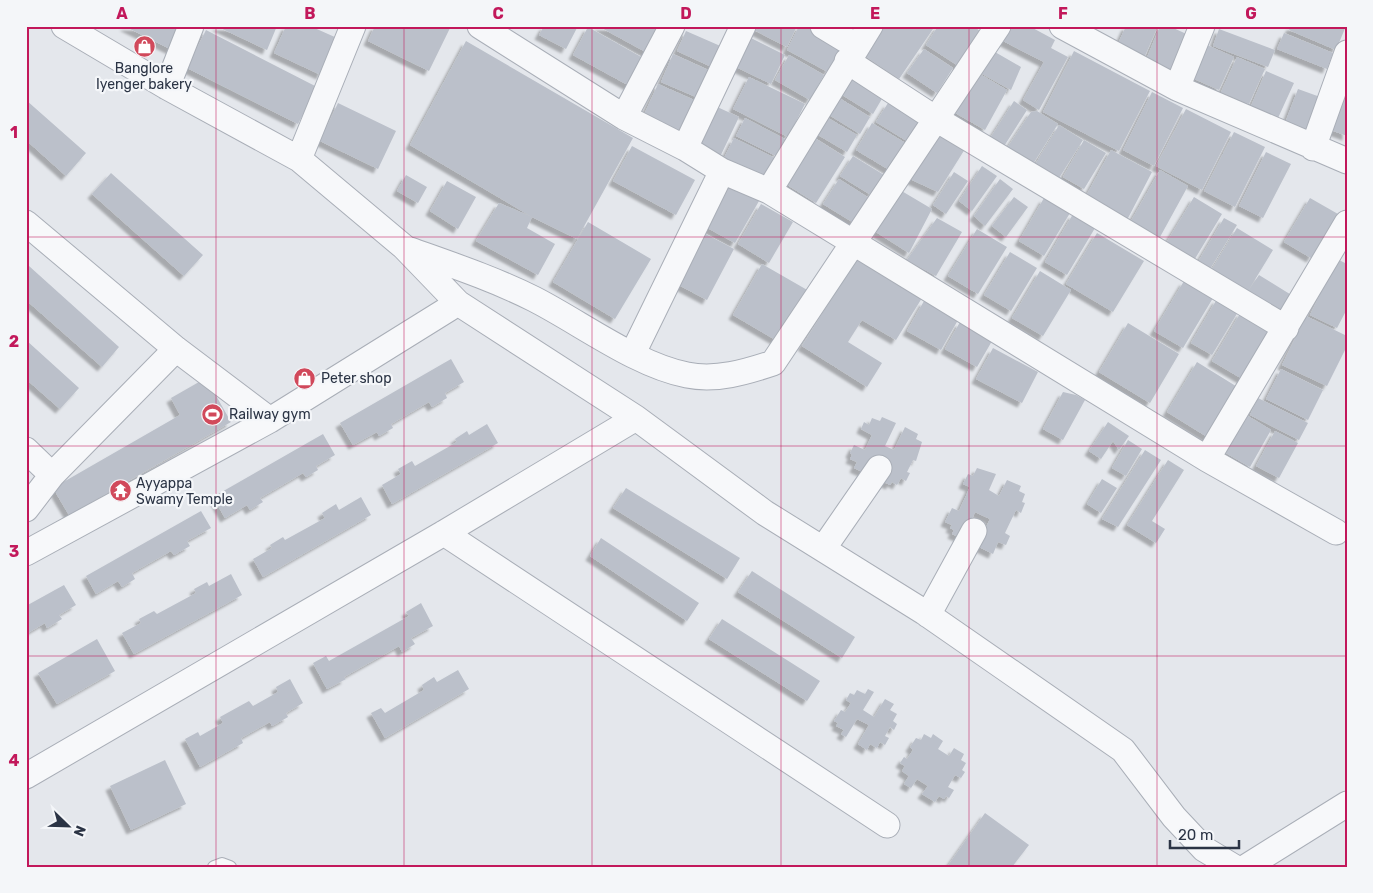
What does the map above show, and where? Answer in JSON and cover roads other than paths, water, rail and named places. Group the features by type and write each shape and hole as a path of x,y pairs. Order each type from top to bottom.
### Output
{"street":[{"path":"64,26 167,87 299,158 404,247 458,302 636,418 765,513 928,615 1123,750 1174,817 1204,849 1234,867"},
{"path":"167,87 191,26"},
{"path":"299,158 353,26"},
{"path":"480,26 624,117 685,148 722,171 769,191 852,244 1207,459 1336,532"},
{"path":"624,117 672,26"},
{"path":"685,148 743,26"},
{"path":"822,26 858,44 936,119 1286,328"},
{"path":"404,247 526,296 633,354 657,365 687,375 708,377 743,372 773,363 998,26"},
{"path":"1062,26 1178,88 1313,148 1347,161"},
{"path":"1178,88 1202,26"},
{"path":"769,191 858,44"},
{"path":"1313,148 1347,54"},
{"path":"633,354 722,171"},
{"path":"26,223 176,349 270,420"},
{"path":"1207,459 1347,223"},
{"path":"26,553 270,420 458,302"},
{"path":"26,509 52,475 176,349"},
{"path":"26,776 444,533 636,418"},
{"path":"26,450 52,475"},
{"path":"823,549 879,468"},
{"path":"928,615 974,531"},
{"path":"444,533 886,825"},
{"path":"1246,867 1347,804"}],"lane":[{"path":"214,867 222,864 230,867"}],"place":[{"name":"Banglore Iyenger bakery","path":"144,46"},
{"name":"Peter shop","path":"305,378"},
{"name":"Railway gym","path":"213,414"},
{"name":"Ayyappa Swamy Temple","path":"120,491"}]}
